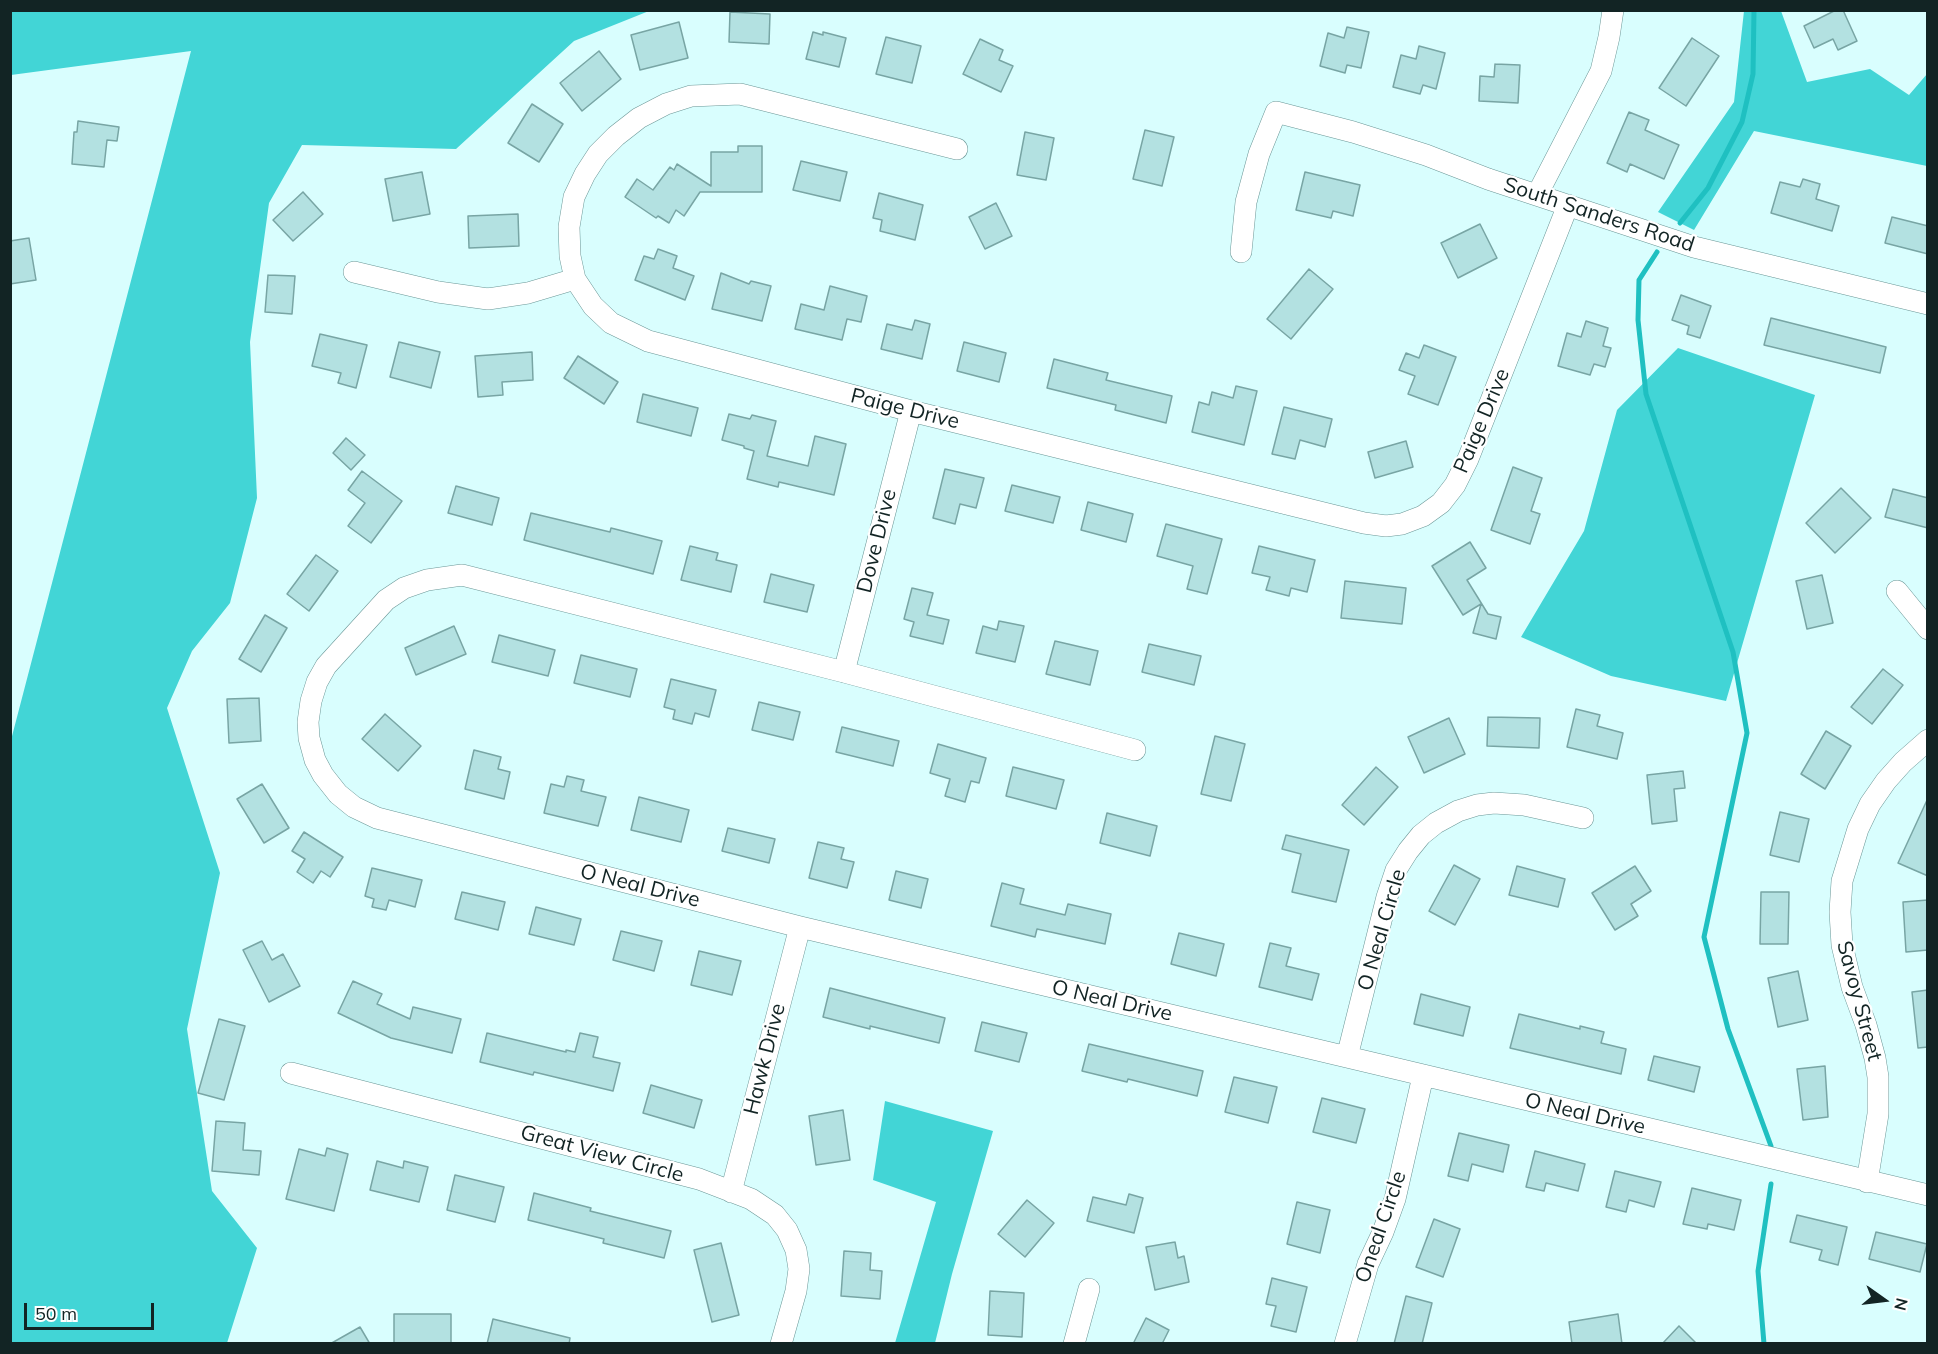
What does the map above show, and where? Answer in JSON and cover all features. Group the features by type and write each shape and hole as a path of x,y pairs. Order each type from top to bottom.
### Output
{"street":[{"path":"1537,195 1600,71 1613,10"},
{"name":"Paige Drive","path":"957,149 740,94 691,96 666,104 639,118 616,136 598,154 585,174 574,197 569,227 570,256 575,279 593,306 611,322 648,341 910,411 1364,523 1386,526 1402,524 1423,516 1441,503 1455,485 1468,459 1568,205"},
{"name":"South Sanders Road","path":"1241,252 1246,202 1259,154 1276,112 1384,142 1694,246 1928,304"},
{"path":"354,272 438,292 488,299 528,293 575,279"},
{"name":"Dove Drive","path":"843,672 910,411"},
{"name":"O Neal Drive","path":"1135,750 843,672 462,575 428,580 404,588 386,600 326,666 317,682 308,722 309,738 315,760 323,776 338,794 354,807 377,818 800,927 1928,1195"},
{"path":"1897,591 1928,629"},
{"name":"Savoy Street","path":"1867,1182 1878,1114 1878,1077 1866,1025 1852,987 1842,945 1840,912 1842,880 1858,829 1870,804 1903,762 1928,740"},
{"name":"O Neal Circle","path":"1347,1056 1387,897 1396,870 1408,850 1421,835 1436,823 1458,811 1494,803 1524,805 1583,818"},
{"name":"Hawk Drive","path":"731,1192 800,927"},
{"name":"Great View Circle","path":"291,1073 699,1179 751,1199 775,1215 787,1230 796,1250 799,1269 796,1291 781,1344"},
{"name":"Oneal Circle","path":"1345,1344 1368,1264 1395,1199 1423,1076"},
{"path":"1074,1344 1089,1289"}],"shaded area":[{"path":"10,11 649,11 574,41 456,149 302,145 269,203 250,342 257,498 230,603 192,651 167,708 220,873 187,1029 212,1191 257,1248 227,1343 11,1343 11,740 191,51 11,75"},
{"path":"1744,11 1781,11 1807,82 1870,69 1909,95 1927,74 1927,166 1754,131 1694,230 1658,212 1734,102"},
{"path":"1678,348 1815,395 1726,701 1611,676 1521,637 1584,531 1617,410"},
{"path":"885,1101 993,1131 952,1274 935,1343 895,1343 936,1202 873,1180"}],"building":[{"path":"1836,10 1843,10 1857,41 1838,50 1833,39 1814,48 1804,26"},
{"path":"730,12 770,14 769,44 729,42"},
{"path":"679,22 688,58 640,70 631,35"},
{"path":"1347,27 1369,32 1361,68 1347,65 1345,73 1320,66 1328,33 1344,38"},
{"path":"813,32 846,38 839,67 806,59"},
{"path":"886,37 921,46 912,83 876,74"},
{"path":"1692,38 1719,56 1686,106 1659,88"},
{"path":"980,39 1003,50 999,60 1013,66 1001,92 963,74"},
{"path":"1419,46 1445,53 1436,89 1423,85 1420,94 1393,87 1401,55 1416,59"},
{"path":"599,51 621,79 582,111 560,83"},
{"path":"1495,64 1520,65 1518,103 1479,101 1480,76 1494,77"},
{"path":"532,104 563,124 539,162 508,143"},
{"path":"1629,112 1649,120 1645,130 1679,145 1664,179 1630,164 1627,172 1607,163"},
{"path":"78,121 119,127 117,141 107,140 104,167 72,164 74,132 77,132"},
{"path":"1145,130 1174,137 1162,186 1133,179"},
{"path":"1025,132 1054,138 1046,180 1017,175"},
{"path":"738,146 762,146 762,192 700,192 684,216 676,210 669,223 658,216 656,218 625,197 637,179 653,190 670,167 674,170 677,164 711,186 711,152 738,152"},
{"path":"801,161 847,172 840,201 793,190"},
{"path":"422,172 430,214 393,221 385,179"},
{"path":"1305,172 1360,185 1353,216 1333,211 1331,218 1296,210"},
{"path":"1803,179 1820,184 1816,199 1839,206 1832,231 1771,213 1780,182 1800,187"},
{"path":"303,192 323,214 293,241 273,220"},
{"path":"879,193 923,205 915,240 880,231 882,220 873,218"},
{"path":"996,203 1012,236 985,249 969,217"},
{"path":"518,214 519,246 469,248 468,216"},
{"path":"1892,217 1928,226 1928,254 1885,243"},
{"path":"1480,224 1497,258 1458,278 1441,243"},
{"path":"29,238 36,280 10,284 10,241"},
{"path":"658,249 677,256 673,268 694,276 685,300 635,280 644,256 654,259"},
{"path":"1309,269 1333,289 1291,339 1267,319"},
{"path":"721,273 749,284 751,281 771,286 762,321 712,309"},
{"path":"268,275 295,276 292,314 265,312"},
{"path":"830,286 867,296 861,322 847,319 842,340 795,329 801,304 824,310"},
{"path":"1681,295 1711,306 1700,338 1687,334 1689,326 1672,320"},
{"path":"1771,318 1886,347 1880,373 1764,345"},
{"path":"915,320 930,324 922,359 881,349 887,324 912,330"},
{"path":"1586,321 1608,328 1603,346 1611,348 1605,367 1594,364 1590,375 1558,366 1567,333 1581,337"},
{"path":"320,334 367,345 356,388 338,383 341,373 312,366"},
{"path":"399,342 440,352 431,388 390,377"},
{"path":"964,342 1006,353 999,382 957,371"},
{"path":"1424,345 1456,357 1438,405 1408,394 1415,376 1399,370 1406,353 1419,358"},
{"path":"532,352 533,380 502,382 503,395 478,397 475,356"},
{"path":"578,356 618,382 604,404 564,378"},
{"path":"1054,359 1108,373 1106,380 1172,396 1166,423 1115,410 1116,405 1047,388"},
{"path":"1236,386 1257,391 1244,445 1192,432 1199,402 1209,405 1212,392 1233,398"},
{"path":"643,394 698,408 691,436 637,422"},
{"path":"1284,407 1332,419 1325,447 1300,440 1295,459 1272,454"},
{"path":"729,414 750,419 752,415 776,421 767,456 808,466 815,436 846,444 834,495 779,482 778,487 747,479 754,451 722,440"},
{"path":"346,438 365,455 351,470 333,453"},
{"path":"1406,441 1413,467 1375,478 1368,452"},
{"path":"1513,467 1542,478 1531,511 1540,514 1530,544 1491,530"},
{"path":"945,469 984,478 976,508 960,504 955,524 933,518"},
{"path":"362,471 402,501 371,543 348,526 365,503 348,490"},
{"path":"1012,485 1060,497 1053,523 1005,511"},
{"path":"456,486 499,498 492,525 448,513"},
{"path":"1841,488 1871,518 1835,553 1806,523"},
{"path":"1893,489 1928,498 1928,528 1885,517"},
{"path":"1088,502 1133,514 1126,542 1081,530"},
{"path":"531,513 610,532 611,528 662,541 653,574 524,540"},
{"path":"1166,524 1222,539 1207,594 1187,589 1193,566 1157,556"},
{"path":"1470,542 1486,568 1467,580 1488,614 1501,617 1496,639 1473,633 1481,604 1463,615 1432,566"},
{"path":"690,546 718,553 716,560 737,565 731,592 681,580"},
{"path":"1259,546 1315,560 1307,592 1291,588 1289,596 1266,590 1270,577 1252,573"},
{"path":"316,555 338,571 309,611 287,594"},
{"path":"771,574 814,585 807,612 764,602"},
{"path":"1822,575 1833,623 1807,629 1796,581"},
{"path":"1345,581 1406,588 1402,624 1341,618"},
{"path":"912,588 933,593 927,615 949,620 943,644 910,636 914,622 904,619"},
{"path":"265,615 287,628 261,672 239,659"},
{"path":"999,621 1024,626 1015,662 976,653 983,626 997,630"},
{"path":"454,626 466,654 416,675 405,648"},
{"path":"499,635 555,650 548,676 492,662"},
{"path":"1055,641 1098,651 1090,685 1046,674"},
{"path":"1149,644 1201,656 1194,685 1142,672"},
{"path":"581,655 637,669 630,697 574,683"},
{"path":"1883,669 1903,685 1872,724 1851,707"},
{"path":"671,679 716,690 709,717 695,713 692,724 673,719 675,710 664,707"},
{"path":"259,698 261,741 229,743 227,699"},
{"path":"759,702 800,712 793,740 752,730"},
{"path":"1576,709 1600,715 1597,726 1623,733 1617,759 1567,747"},
{"path":"385,714 421,746 398,771 362,739"},
{"path":"1488,717 1540,718 1539,748 1487,746"},
{"path":"1449,718 1465,754 1424,773 1408,737"},
{"path":"842,727 899,741 893,766 836,752"},
{"path":"1826,731 1851,746 1825,789 1801,774"},
{"path":"1215,736 1245,744 1231,801 1201,794"},
{"path":"938,744 986,758 979,783 971,781 965,802 945,796 950,779 930,773"},
{"path":"474,750 501,757 498,769 510,772 504,799 465,789"},
{"path":"1013,767 1064,780 1056,809 1006,796"},
{"path":"1376,767 1398,787 1364,825 1342,805"},
{"path":"1683,771 1685,788 1674,789 1677,821 1652,824 1647,775"},
{"path":"567,776 584,780 581,791 606,797 598,826 544,813 551,784 564,787"},
{"path":"262,784 289,828 264,843 237,799"},
{"path":"639,797 689,810 681,842 631,830"},
{"path":"1928,798 1928,876 1898,863"},
{"path":"1780,812 1809,819 1799,862 1770,855"},
{"path":"1107,813 1157,826 1150,856 1100,843"},
{"path":"728,828 775,839 769,863 722,851"},
{"path":"304,832 343,857 330,877 321,871 313,883 297,872 305,859 292,851"},
{"path":"1286,835 1349,850 1336,902 1292,892 1301,854 1282,849"},
{"path":"818,842 844,848 841,859 854,862 847,888 809,878"},
{"path":"1454,865 1480,879 1455,925 1429,911"},
{"path":"1517,866 1565,879 1558,907 1509,895"},
{"path":"1635,866 1651,891 1631,904 1638,916 1615,930 1592,893"},
{"path":"372,868 422,880 415,907 389,900 386,910 372,907 374,899 365,896"},
{"path":"896,871 928,879 921,908 889,900"},
{"path":"1002,883 1024,889 1020,904 1065,915 1068,904 1111,914 1105,944 1037,929 1035,937 991,926"},
{"path":"462,892 505,902 498,930 455,919"},
{"path":"1761,892 1789,892 1788,944 1760,944"},
{"path":"1928,900 1928,950 1906,952 1903,902"},
{"path":"536,907 581,919 574,945 529,934"},
{"path":"621,931 662,941 654,971 613,960"},
{"path":"1179,933 1224,944 1216,976 1171,964"},
{"path":"262,941 272,960 283,954 300,986 269,1002 243,950"},
{"path":"1270,943 1291,948 1286,966 1319,974 1312,1000 1259,987"},
{"path":"699,951 741,961 732,995 691,985"},
{"path":"1798,971 1808,1020 1778,1027 1768,978"},
{"path":"353,981 382,994 377,1004 410,1019 413,1007 461,1019 452,1053 391,1038 338,1013"},
{"path":"830,988 945,1018 939,1043 823,1017"},
{"path":"1928,990 1928,1047 1918,1048 1912,992"},
{"path":"1421,994 1470,1007 1463,1036 1414,1024"},
{"path":"1519,1014 1580,1029 1580,1026 1604,1032 1601,1043 1626,1049 1621,1074 1510,1048"},
{"path":"219,1019 245,1026 224,1100 198,1093"},
{"path":"982,1022 1027,1033 1019,1062 975,1051"},
{"path":"487,1033 566,1052 566,1050 575,1052 580,1033 598,1037 593,1057 620,1063 613,1091 480,1062"},
{"path":"1089,1044 1203,1071 1197,1096 1128,1079 1127,1082 1082,1071"},
{"path":"1654,1056 1700,1067 1694,1092 1648,1080"},
{"path":"1825,1066 1828,1117 1803,1120 1797,1069"},
{"path":"1234,1077 1277,1087 1268,1123 1225,1112"},
{"path":"651,1085 702,1100 694,1128 643,1113"},
{"path":"1322,1098 1365,1109 1356,1143 1313,1132"},
{"path":"843,1110 850,1160 816,1165 809,1116"},
{"path":"216,1121 245,1123 243,1150 261,1151 259,1175 212,1171"},
{"path":"1459,1133 1509,1145 1503,1172 1472,1164 1468,1181 1448,1176"},
{"path":"327,1148 348,1154 334,1211 286,1199 299,1149 325,1156"},
{"path":"1535,1151 1585,1164 1578,1191 1546,1183 1544,1191 1526,1187"},
{"path":"377,1161 403,1168 404,1161 428,1167 419,1202 370,1190"},
{"path":"1615,1171 1661,1182 1654,1207 1629,1200 1626,1212 1606,1207"},
{"path":"455,1175 504,1187 495,1222 447,1210"},
{"path":"1692,1188 1741,1200 1734,1230 1708,1224 1707,1229 1683,1224"},
{"path":"534,1193 591,1208 590,1211 671,1231 664,1258 603,1243 604,1239 528,1220"},
{"path":"1129,1194 1143,1198 1134,1233 1087,1221 1093,1197 1126,1205"},
{"path":"1027,1200 1054,1223 1025,1257 998,1234"},
{"path":"1297,1202 1330,1210 1320,1253 1287,1244"},
{"path":"1797,1215 1847,1227 1838,1265 1819,1260 1822,1250 1790,1242"},
{"path":"1434,1219 1460,1229 1443,1277 1416,1267"},
{"path":"1876,1232 1927,1244 1920,1272 1869,1259"},
{"path":"1175,1242 1178,1258 1184,1256 1189,1282 1155,1290 1146,1247"},
{"path":"721,1243 739,1315 712,1322 694,1250"},
{"path":"844,1251 871,1253 870,1270 882,1271 880,1299 841,1296"},
{"path":"1272,1278 1307,1287 1296,1332 1271,1326 1276,1306 1266,1304"},
{"path":"990,1291 1024,1293 1022,1337 988,1335"},
{"path":"1406,1296 1432,1303 1422,1344 1394,1344"},
{"path":"394,1314 451,1314 451,1344 394,1344"},
{"path":"1618,1314 1622,1344 1572,1344 1569,1322"},
{"path":"1146,1318 1169,1330 1162,1344 1133,1344"},
{"path":"493,1319 570,1338 569,1344 487,1344"},
{"path":"1679,1326 1697,1344 1662,1344"},
{"path":"360,1327 370,1344 330,1344"}],"waterway":[{"path":"1680,223 1708,188 1742,122 1753,74 1754,10"},
{"path":"1657,252 1639,280 1638,320 1646,394 1733,652 1747,733 1704,937 1728,1029 1771,1146"},
{"path":"1764,1344 1758,1271 1771,1184"}]}
